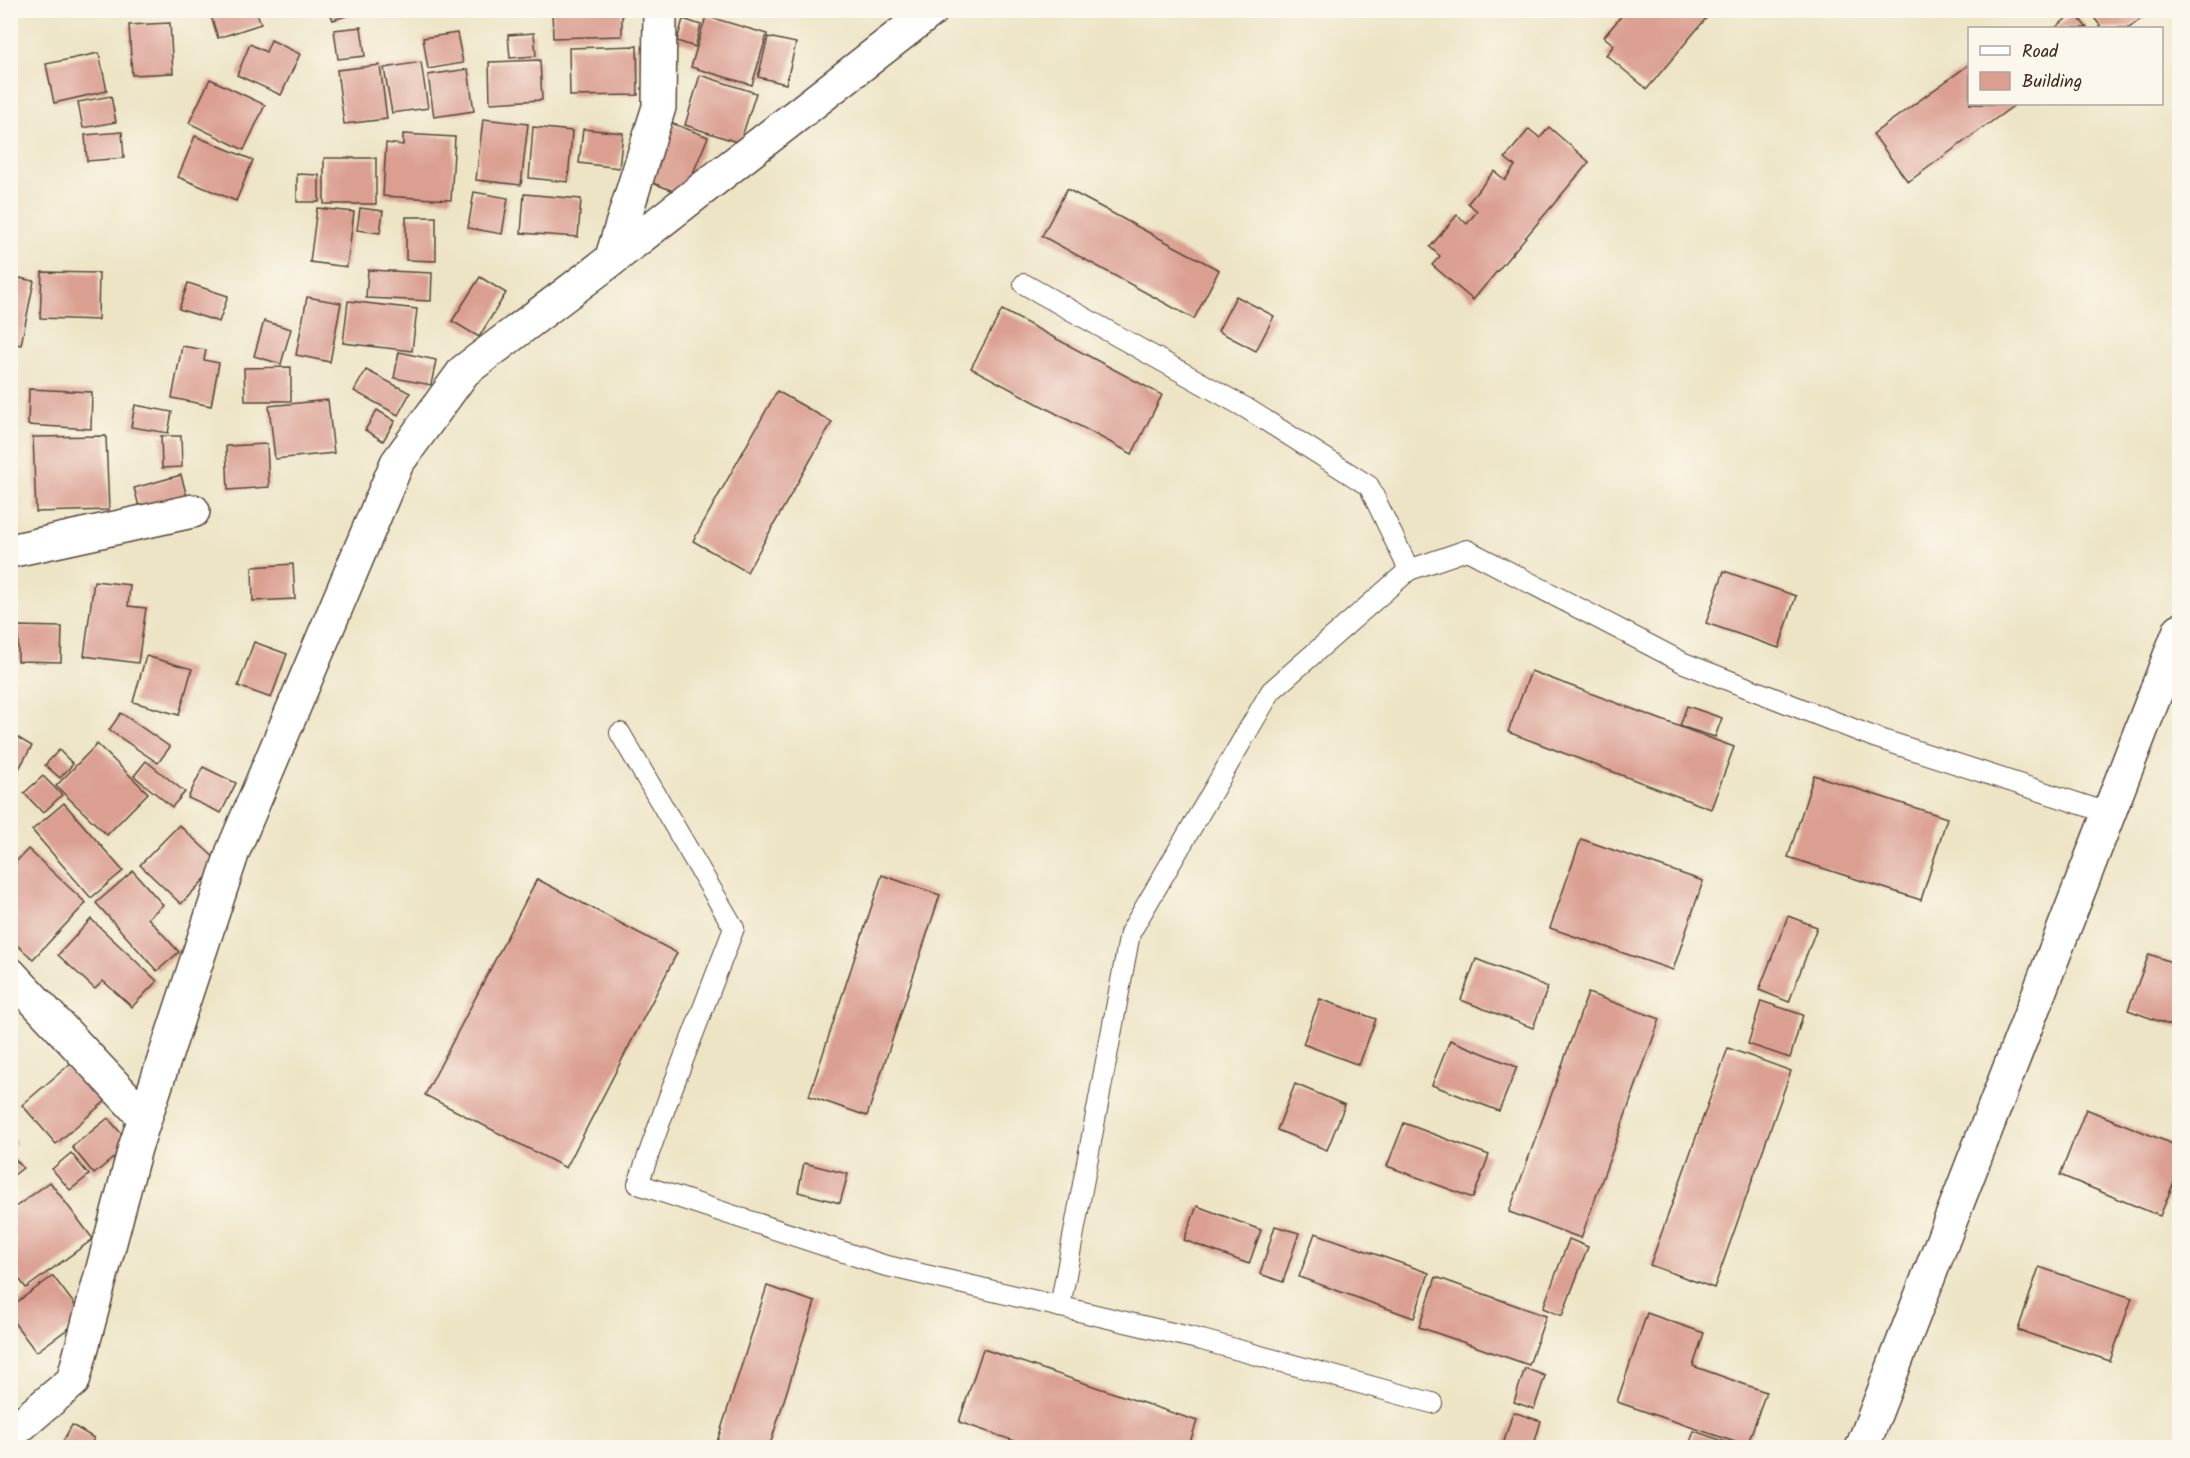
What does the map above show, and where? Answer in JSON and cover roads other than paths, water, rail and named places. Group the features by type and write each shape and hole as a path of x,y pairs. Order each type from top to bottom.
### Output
{"street":[{"path":"612,260 659,107 660,10"},
{"path":"10,1434 74,1381 145,1118 233,851 397,464 464,371 612,260 932,10"},
{"path":"10,551 193,511"},
{"path":"1862,1448 2180,630"},
{"path":"10,974 145,1118"}],"lane":[{"path":"1024,284 1245,408 1369,486 1409,570"},
{"path":"1060,1306 1130,933 1271,691 1409,570 1467,550 1684,663 1874,737 2108,813"},
{"path":"620,733 734,928 638,1184 883,1264 1202,1340 1432,1403"}]}
